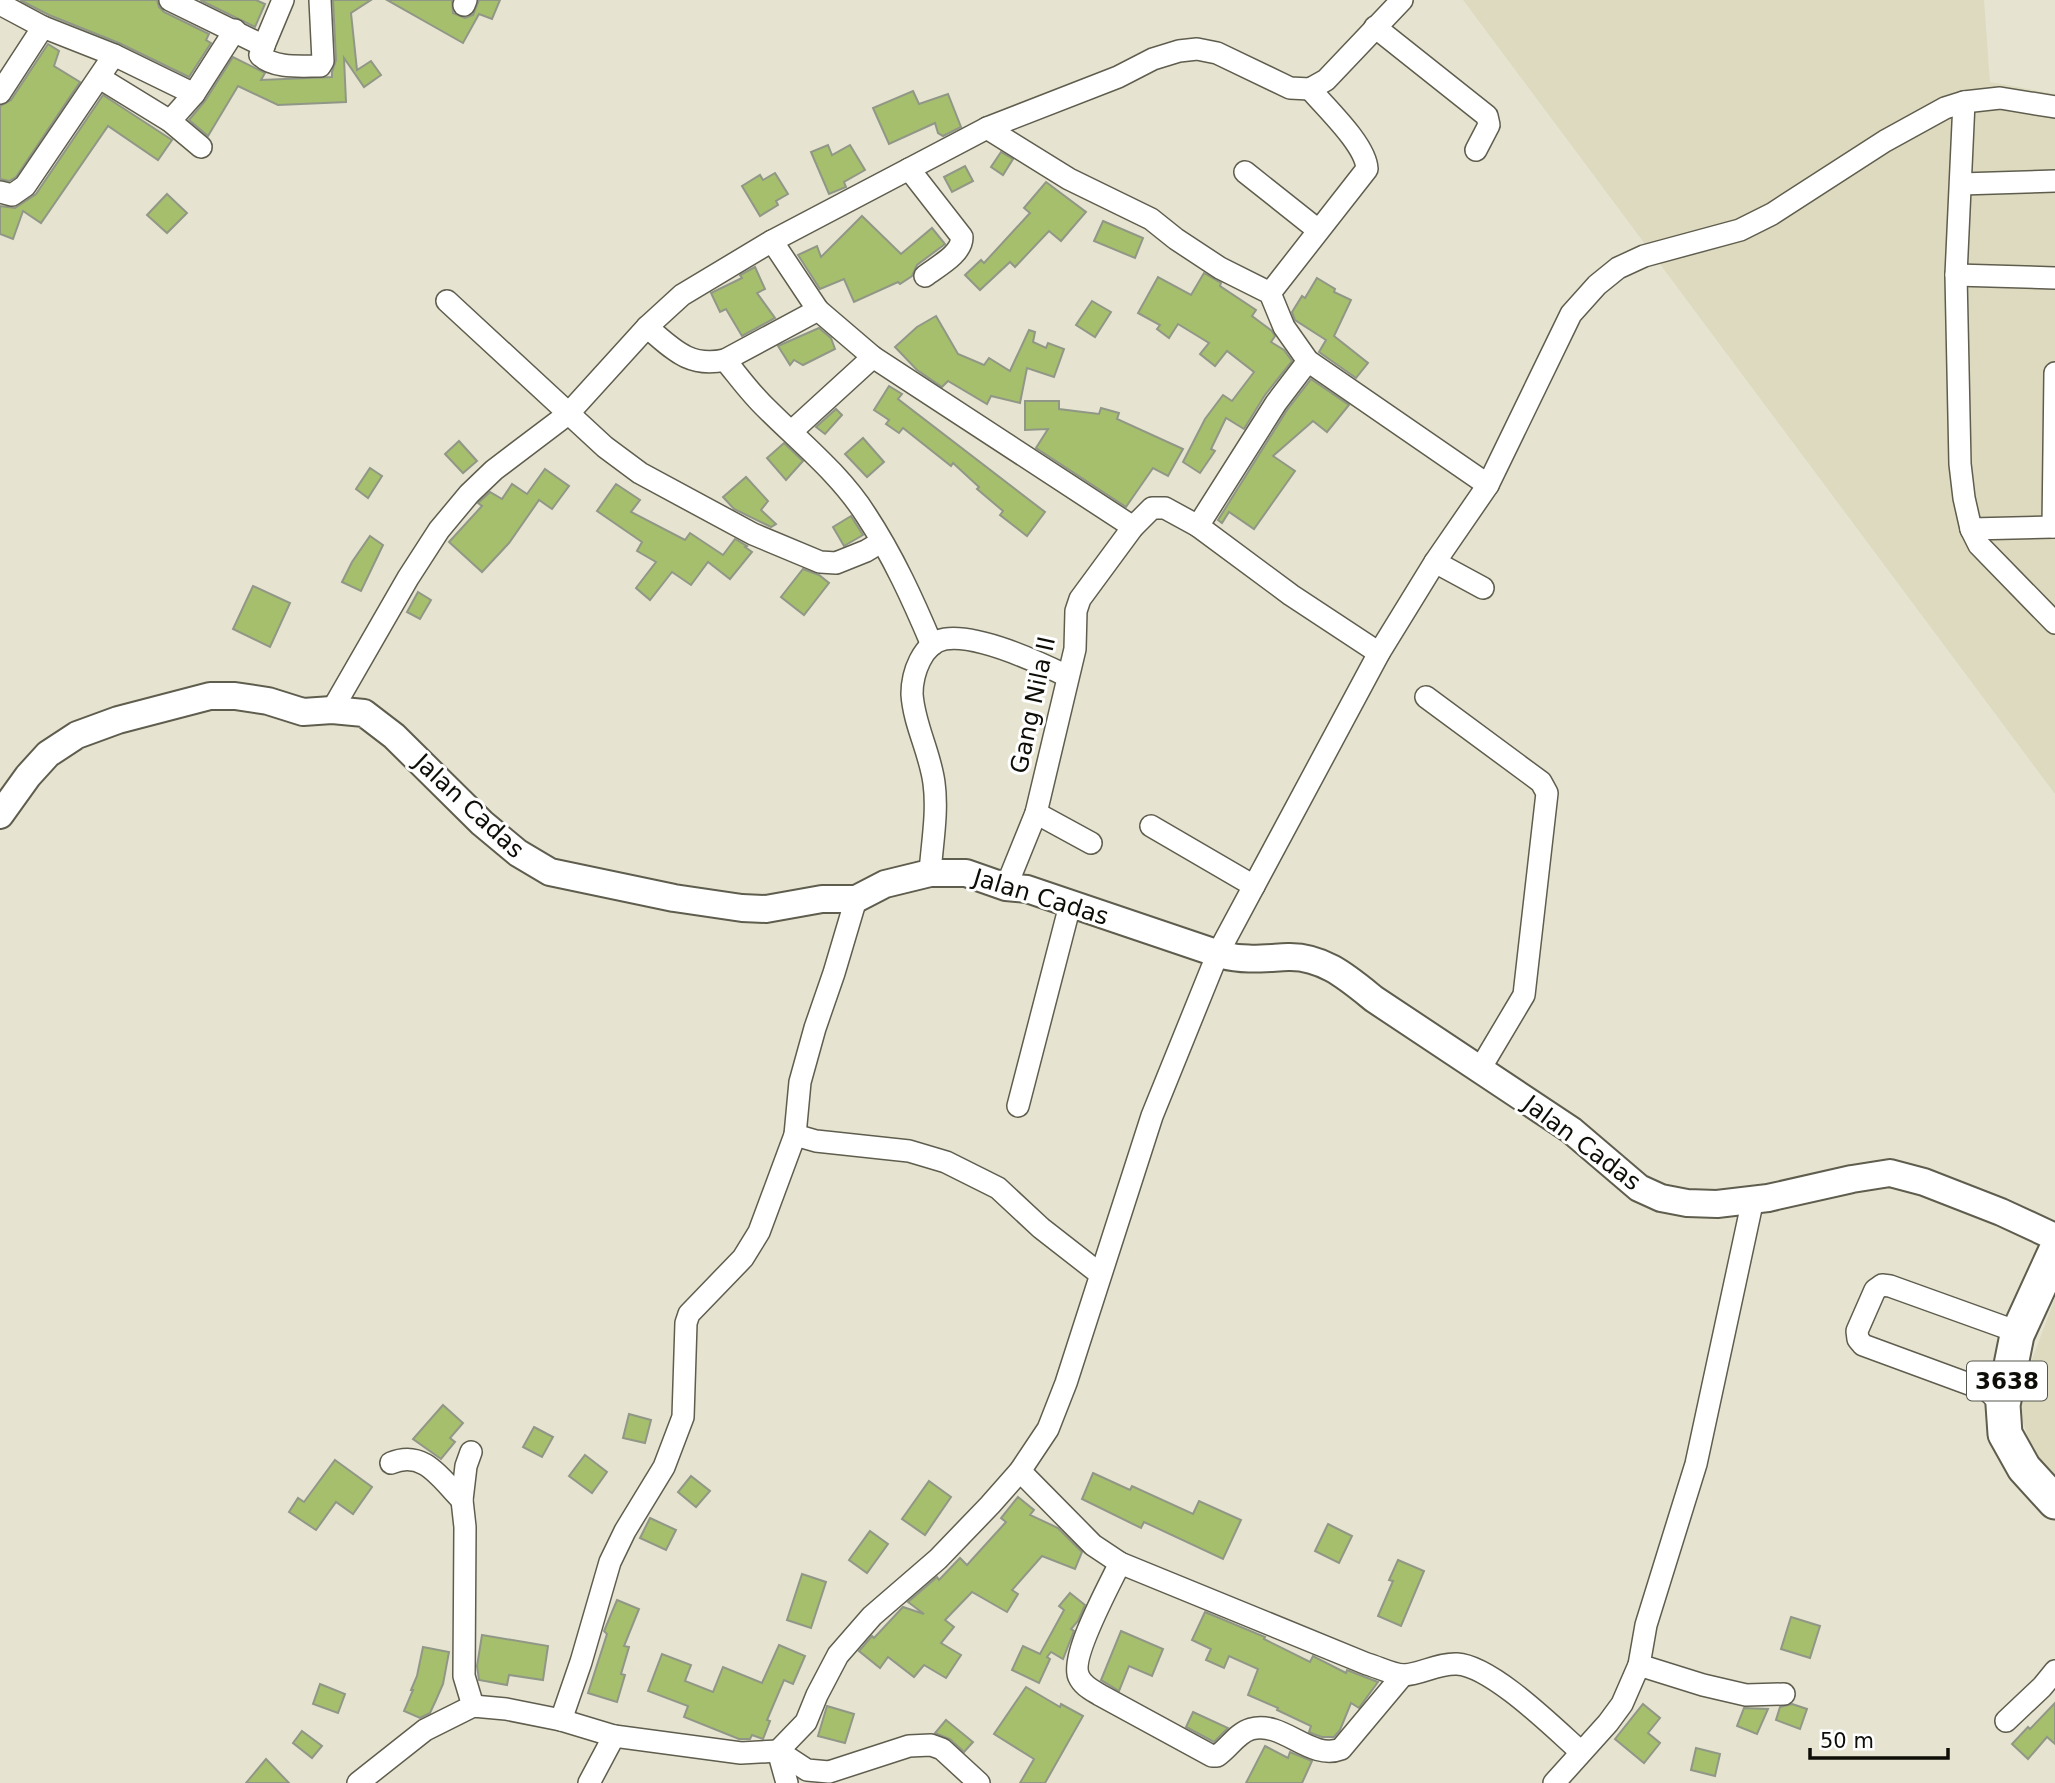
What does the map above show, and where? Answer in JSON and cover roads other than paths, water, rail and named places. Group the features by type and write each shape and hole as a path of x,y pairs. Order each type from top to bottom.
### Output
{"main road":[{"name":"3638","path":"2055,1252 2017,1335 2003,1405 2005,1434 2024,1468 2055,1502"}],"street":[{"path":"170,0 264,46"},
{"path":"284,0 260,55 264,59 289,66 322,64 320,0"},
{"path":"332,709 408,578 439,530 469,494 494,470 568,415 647,327 682,295 772,241 987,128 1118,77 1153,59 1197,49 1217,53 1280,85 1310,89 1326,80 1402,0"},
{"path":"0,5 194,94"},
{"path":"0,93 43,27"},
{"path":"1375,27 1487,116 1489,125 1476,150"},
{"path":"170,121 194,94 235,30"},
{"path":"0,192 12,195 21,190 114,55"},
{"path":"100,78 170,121 201,147"},
{"path":"1270,293 1366,172 1368,165 1358,147 1310,89"},
{"path":"778,1751 806,1722 838,1654 872,1616 938,1559 1020,1471 1048,1429 1066,1383 1152,1116 1218,953 1379,653 1435,562 1488,485 1570,314 1597,285 1618,268 1644,256 1740,230 1772,214 1885,141 1945,108 1964,102 2000,98 2055,107"},
{"path":"1964,102 1956,275 1960,464 1966,509 1979,545 2055,623"},
{"path":"987,128 1069,179 1151,219 1220,268 1270,293 1284,327 1308,361 1488,485"},
{"path":"909,169 962,237 960,246 950,258 925,275"},
{"path":"1245,172 1318,230"},
{"path":"1961,184 2055,181"},
{"path":"772,241 818,310 873,357 1133,527"},
{"path":"1956,275 2055,278"},
{"path":"447,301 568,415 640,473 753,534 820,562 836,563 881,542"},
{"path":"647,327 680,355 705,362 725,360 818,310"},
{"path":"792,431 873,357"},
{"path":"725,360 752,394 792,431 845,487 866,514 906,585 932,645"},
{"path":"1308,361 1276,403 1198,526 1291,595 1379,653"},
{"path":"1971,529 2054,526 2055,373"},
{"name":"Gang Nila II","path":"1006,887 1036,813 1077,639 1077,606 1145,514 1158,507 1198,526"},
{"path":"1435,562 1483,588"},
{"path":"930,873 934,786 912,692 918,664 932,645 944,639 964,640 1017,653 1067,676"},
{"name":"Jalan Cadas","path":"0,815 28,776 48,754 77,735 118,720 210,696 250,698 303,712 332,709 364,713 394,736 482,823 518,853 550,873 674,898 766,909 822,900 856,899 885,884 930,873 966,873 1006,887 1027,889 1234,958 1302,958 1328,966 1571,1130 1639,1188 1661,1198 1687,1203 1717,1204 1890,1173 1937,1186 2055,1237"},
{"path":"1426,697 1534,776 1547,793 1524,995 1480,1069"},
{"path":"1036,813 1091,843"},
{"path":"1152,826 1254,886"},
{"path":"561,1720 610,1562 625,1531 664,1467 683,1417 685,1323 689,1314 743,1258 760,1232 794,1135 800,1083 856,899"},
{"path":"1018,1106 1070,905"},
{"path":"794,1135 816,1141 909,1151 946,1162 998,1188 1100,1274"},
{"path":"1553,1783 1622,1704 1639,1665 1646,1625 1696,1464 1753,1199"},
{"path":"2003,1405 1988,1391 1863,1345 1858,1339 1857,1331 1875,1290 1882,1285 2004,1327 2017,1335"},
{"path":"471,1452 466,1466 462,1500 464,1676 473,1706"},
{"path":"391,1463 409,1458 425,1463 462,1500"},
{"path":"1020,1471 1093,1545 1120,1563 1367,1664 1403,1675 1441,1664 1461,1664 1484,1673 1526,1704 1581,1752"},
{"path":"1120,1563 1088,1630 1077,1663 1079,1677 1085,1685 1100,1695 1212,1756 1217,1756 1235,1739 1255,1728 1274,1730 1326,1751 1340,1749 1403,1675"},
{"path":"1639,1665 1746,1695 1784,1693"},
{"path":"2006,1721 2055,1671"},
{"path":"358,1783 425,1730 473,1706 506,1709 561,1720 614,1736 741,1753 778,1751 807,1770 829,1772 909,1746 931,1745 942,1749 979,1783"},
{"path":"589,1783 614,1736"},
{"path":"778,1751 787,1783"}]}
